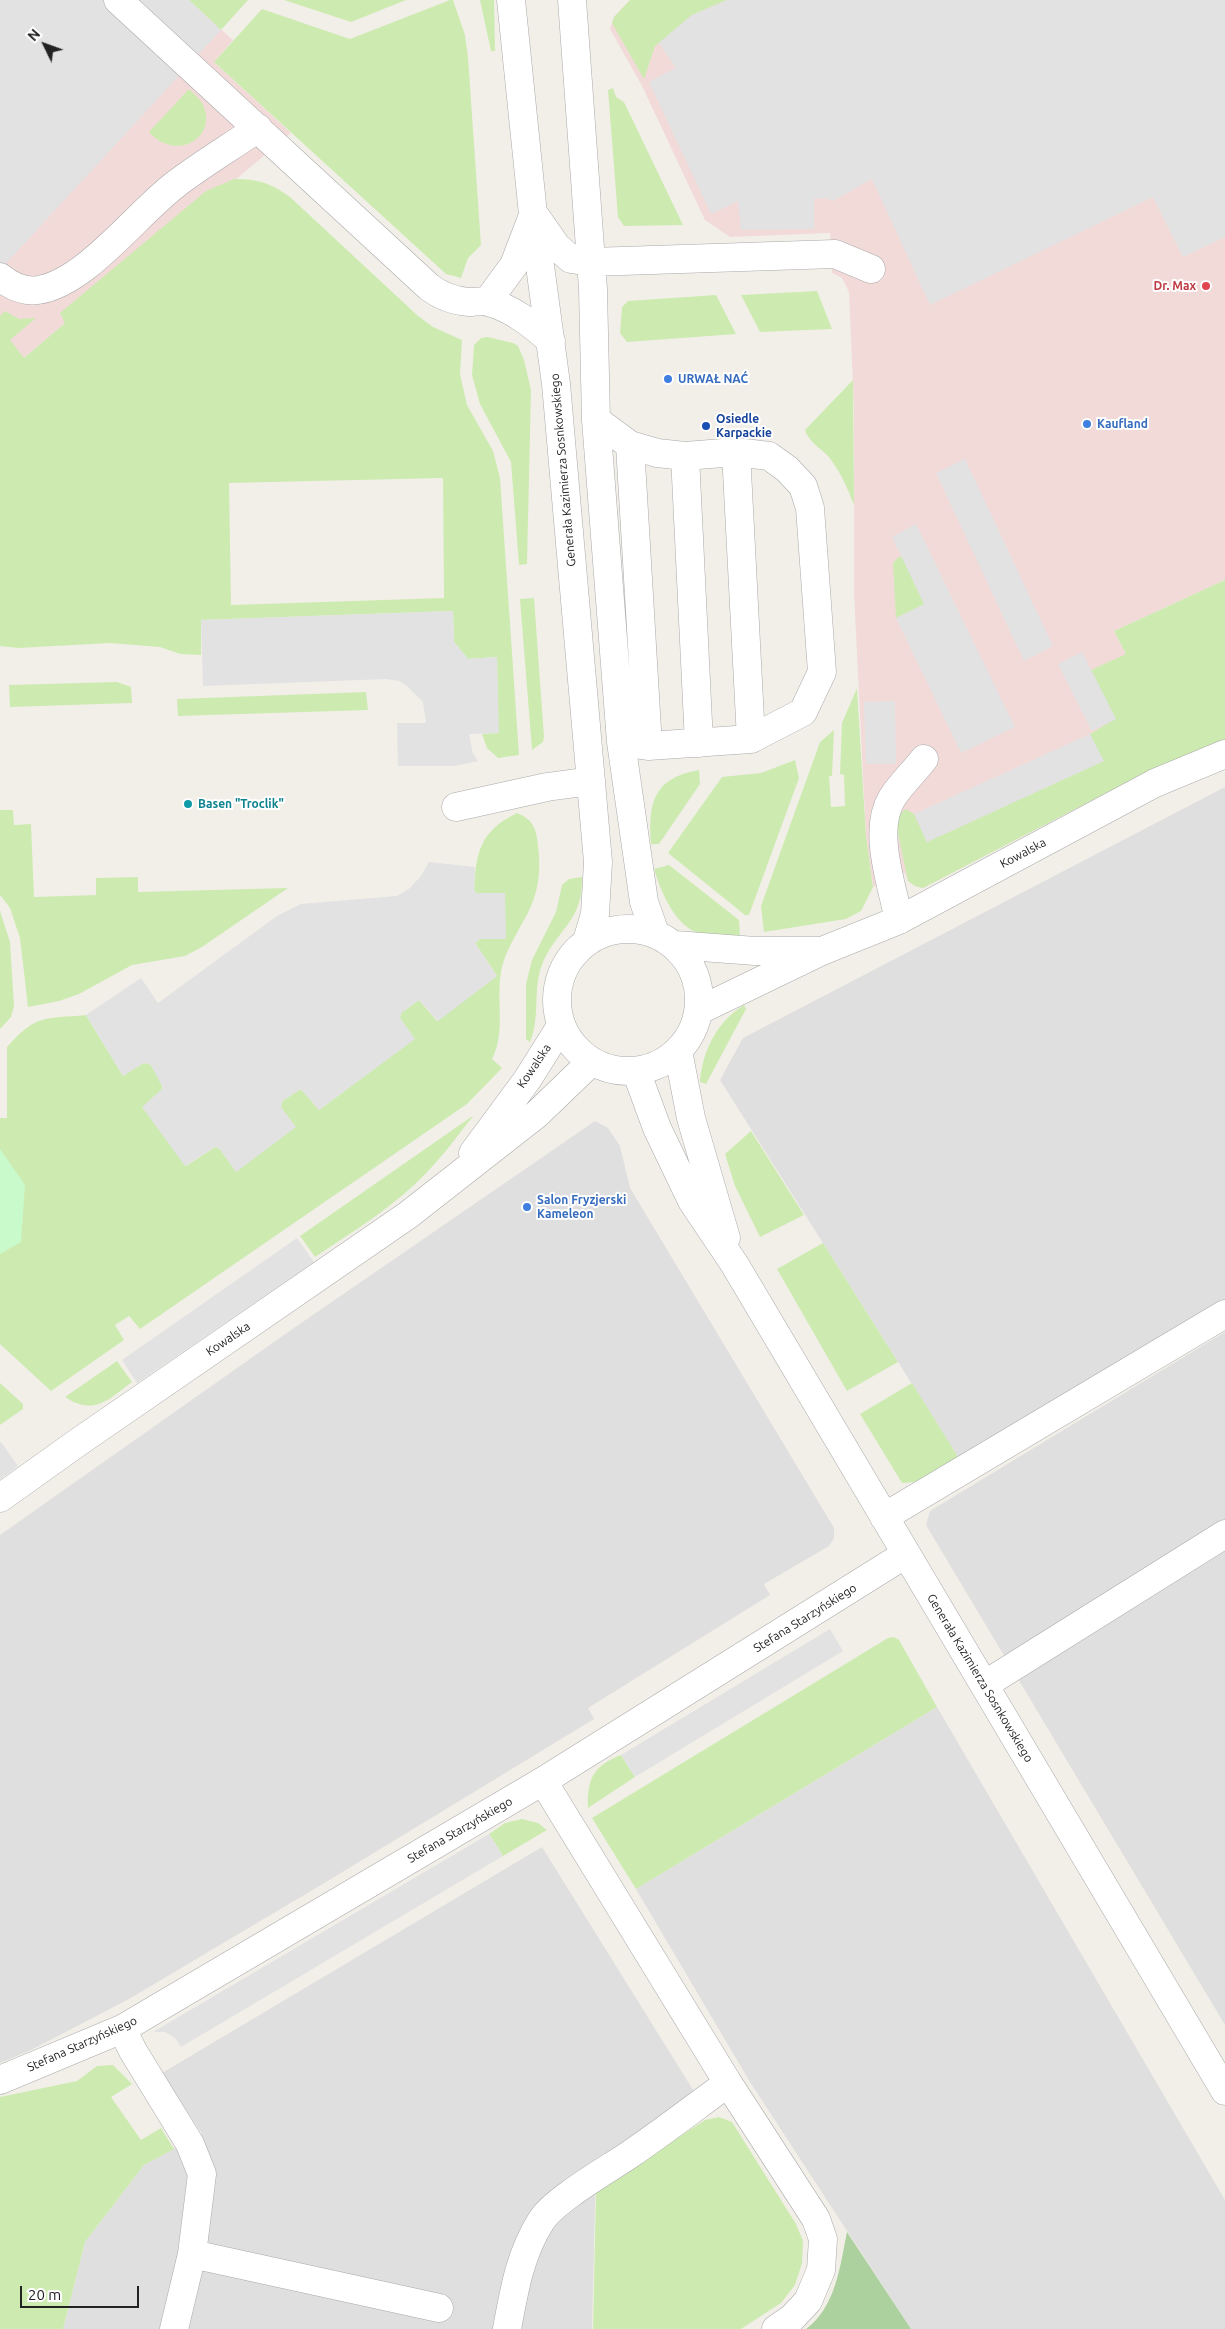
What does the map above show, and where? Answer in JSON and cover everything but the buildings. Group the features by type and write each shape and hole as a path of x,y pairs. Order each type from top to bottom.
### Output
{"street":[{"path":"118,0 429,287 449,298 468,302 487,302 522,319 551,341"},
{"name":"Generała Kazimierza Sosnkowskiego","path":"511,0 533,214 551,341 598,862 598,890 595,914 587,941"},
{"path":"572,0 591,262 596,420 621,742 644,902 665,939 690,964 699,986 700,1010 693,1032 678,1051 659,1065 636,1071 613,1071 591,1062 573,1046 561,1026 556,1002 560,979 570,958 587,941 608,931 632,928 665,939"},
{"path":"0,277 13,286 25,290 39,290 74,275 175,184 258,128"},
{"path":"487,302 514,265 533,214"},
{"path":"533,214 557,247 571,259 591,262 835,254 871,269"},
{"path":"596,420 630,445 657,453 685,456 736,452 769,456 787,469 803,486 810,508 822,672 803,712 751,739 648,746 621,742"},
{"path":"630,445 648,746"},
{"path":"736,452 751,739"},
{"path":"685,456 698,743"},
{"name":"Kowalska","path":"700,1010 822,951 900,920 1155,782 1225,754"},
{"path":"900,920 883,842 884,818 892,799 924,759"},
{"path":"456,807 547,787 591,781"},
{"name":"Kowalska","path":"665,939 754,951 822,951"},
{"name":"Kowalska","path":"454,1179 526,1080 561,1026"},
{"name":"Generała Kazimierza Sosnkowskiego","path":"678,1051 691,1118 735,1265"},
{"name":"Kowalska","path":"0,1498 408,1215 537,1114 591,1062"},
{"name":"Generała Kazimierza Sosnkowskiego","path":"636,1071 657,1128 692,1200 735,1265 1225,2091"},
{"path":"884,1517 1225,1314"},
{"path":"984,1685 1225,1534"},
{"name":"Stefana Starzyńskiego","path":"0,2080 122,2029 543,1781 906,1554"},
{"path":"543,1781 728,2083 816,2219 824,2239 821,2270 808,2301 792,2318 776,2329"},
{"path":"122,2029 190,2144 202,2174 192,2254 174,2329"},
{"path":"507,2329 518,2268 528,2243 542,2219 554,2206 632,2154 728,2083"},
{"path":"192,2254 439,2308"}],"shaded area":[{"path":"0,0 189,0 233,40 214,62 291,133 0,378"},
{"path":"0,0 189,0 221,30 0,270"},
{"path":"630,0 1225,0 1225,580 1114,631 1126,654 1152,769 923,888 915,886 908,881 905,873 873,887 866,836 854,593 854,409 849,292 842,278 832,273 830,233 730,237 705,220 642,86 610,29 614,17"},
{"path":"727,0 1225,0 1225,237 1183,257 1153,197 930,305 872,179 833,201 825,198 814,199 814,229 741,230 738,201 711,214 649,82 676,68 659,43 692,15"},
{"path":"965,459 1053,646 1024,661 936,473"},
{"path":"916,524 1015,727 961,753 896,618 924,604 892,537"},
{"path":"453,611 454,642 468,659 497,657 499,733 469,734 473,754 478,761 454,766 398,766 397,723 426,723 423,702 407,686 399,681 386,679 203,686 201,620"},
{"path":"1082,652 1116,719 1092,731 1058,664"},
{"path":"895,701 896,764 866,764 864,702"},
{"path":"1090,734 1104,761 927,842 914,814"},
{"path":"1225,787 1225,1301 960,1460 720,1080 743,1038"},
{"path":"429,862 475,867 474,890 476,893 505,893 506,939 480,939 475,943 497,976 438,1021 419,1000 401,1013 400,1018 415,1039 319,1110 301,1089 282,1101 281,1107 296,1127 236,1172 219,1148 215,1147 185,1166 142,1107 163,1088 151,1065 144,1063 123,1076 86,1015 141,978 158,1003 277,916 301,904 397,896 410,888 421,876"},
{"path":"595,1121 608,1128 620,1146 630,1188 834,1528 834,1538 829,1546 764,1584 770,1595 588,1708 594,1719 129,1999 33,2049 0,2063 0,1535 291,1330"},
{"path":"297,1238 314,1262 137,1383 122,1360"},
{"path":"1225,1332 1225,2025 926,1525 930,1511"},
{"path":"0,1443 18,1466 0,1479"},
{"path":"830,1629 843,1651 635,1777 621,1755"},
{"path":"937,1707 1225,2200 1225,2329 911,2329 750,2082 636,1889"},
{"path":"489,1834 503,1856 181,2047 175,2038 165,2032 153,2032"},
{"path":"542,1847 695,2093 596,2160 592,2329 63,2329 85,2242 144,2165 202,2134 162,2073"}],"green space":[{"path":"189,0 248,0 221,30"},
{"path":"284,0 406,0 351,22"},
{"path":"453,0 465,35 468,57 481,245 468,258 461,278 446,274 214,62 262,9 350,39"},
{"path":"480,0 494,0 495,51 491,51"},
{"path":"630,0 727,0 692,15 655,46 644,79 612,23 614,17"},
{"path":"613,88 616,97 624,102 683,225 624,226 618,217 608,90"},
{"path":"189,89 202,103 206,115 205,126 200,135 192,142 182,145 171,145 160,141 149,132"},
{"path":"234,179 257,181 276,188 290,197 417,315 433,327 462,340 460,374 467,405 493,451 500,478 519,755 498,758 487,748 482,734 498,733 497,657 468,659 454,642 453,611 201,620 201,655 180,654 160,647 110,643 18,648 0,646 0,316 5,311 19,319 36,318 10,340 24,358 65,323 60,313 206,191","holes":["443,478 444,598 231,605 229,483"]},
{"path":"817,291 832,329 760,332 741,295"},
{"path":"716,295 736,334 627,342 620,333 622,307 628,301"},
{"path":"488,337 518,346 524,360 531,390 527,564 519,565 511,462 480,404 472,375 474,345 481,338"},
{"path":"853,380 854,505 836,467 828,456 811,441 805,430"},
{"path":"902,556 925,604 896,618 893,564 896,559"},
{"path":"1225,580 1225,739 1152,769 923,888 915,886 908,881 897,829 897,820 901,813 906,809 914,814 927,842 1103,761 1090,734 1115,719 1091,670 1126,654 1114,631"},
{"path":"534,598 544,737 543,742 532,750 520,599"},
{"path":"117,682 131,687 132,703 10,707 9,685"},
{"path":"857,688 866,836 873,887 861,911 846,919 764,932 761,906 820,742 834,730 832,776 829,776 831,807 845,806 844,775 840,774 842,723"},
{"path":"366,692 368,710 178,716 177,699"},
{"path":"795,760 799,778 749,915 745,915 668,853 722,777 761,773"},
{"path":"699,770 700,784 659,844 651,844 651,816 657,795 663,786 672,779"},
{"path":"0,810 13,810 14,825 31,824 34,897 96,895 96,878 138,877 138,892 288,888 202,947 185,956 132,965 79,994 59,1001 28,1007 20,938 10,908 0,895"},
{"path":"517,813 527,818 535,830 539,852 539,871 537,889 531,905 507,952 501,972 499,1038 492,1059 502,1068 467,1104 140,1329 129,1316 115,1325 124,1340 51,1391 0,1344 0,1118 7,1118 7,1047 17,1036 34,1023 50,1018 86,1015 123,1076 144,1062 151,1065 162,1085 162,1091 186,1166 215,1147 219,1148 237,1172 281,1107 282,1101 301,1089 319,1110 414,1039 400,1018 401,1013 419,1000 437,1021 497,976 475,943 480,939 505,894 476,893 474,890 476,864 482,844 488,835 495,827"},
{"path":"669,865 739,920 740,937 705,935 692,930 684,924 670,908 654,869"},
{"path":"582,877 579,904 569,923 549,950 543,962 538,982 535,1022 530,1042 526,1039 526,984 532,960 556,912 562,885 569,879"},
{"path":"0,911 10,942 14,1006 11,1017 0,1029"},
{"path":"744,1005 746,1009 706,1084 700,1082 704,1060 713,1038 726,1020"},
{"path":"474,1115 438,1160 403,1195 315,1257 300,1236"},
{"path":"751,1131 804,1215 760,1237 735,1186 725,1154"},
{"path":"0,1149 25,1185 21,1242 0,1254"},
{"path":"823,1243 898,1362 847,1391 777,1269"},
{"path":"117,1361 132,1382 108,1400 93,1405 84,1405 75,1403 65,1397"},
{"path":"0,1383 23,1404 23,1409 0,1425"},
{"path":"912,1383 960,1460 914,1482 902,1483 860,1414"},
{"path":"894,1637 899,1640 937,1707 636,1889 592,1818 888,1638"},
{"path":"621,1755 635,1777 588,1808 589,1789 594,1775 604,1764"},
{"path":"522,1819 538,1823 547,1830 503,1856 489,1834 505,1823"},
{"path":"113,2065 132,2084 111,2097 141,2140 161,2128 174,2149 144,2165 85,2242 63,2329 0,2329 0,2097 77,2081 97,2066"},
{"path":"719,2117 732,2122 796,2224 803,2241 802,2263 795,2285 781,2303 741,2329 593,2329 596,2191 705,2120"},
{"path":"847,2232 911,2329 806,2329 816,2320 830,2298 839,2272"}],"place":[{"name":"Dr. Max","path":"1206,286"},
{"name":"URWAŁ NAĆ","path":"668,379"},
{"name":"Kaufland","path":"1087,424"},
{"name":"Osiedle Karpackie","path":"706,426"},
{"name":"Basen \"Troclik\"","path":"188,804"},
{"name":"Salon Fryzjerski Kameleon","path":"527,1207"}]}
